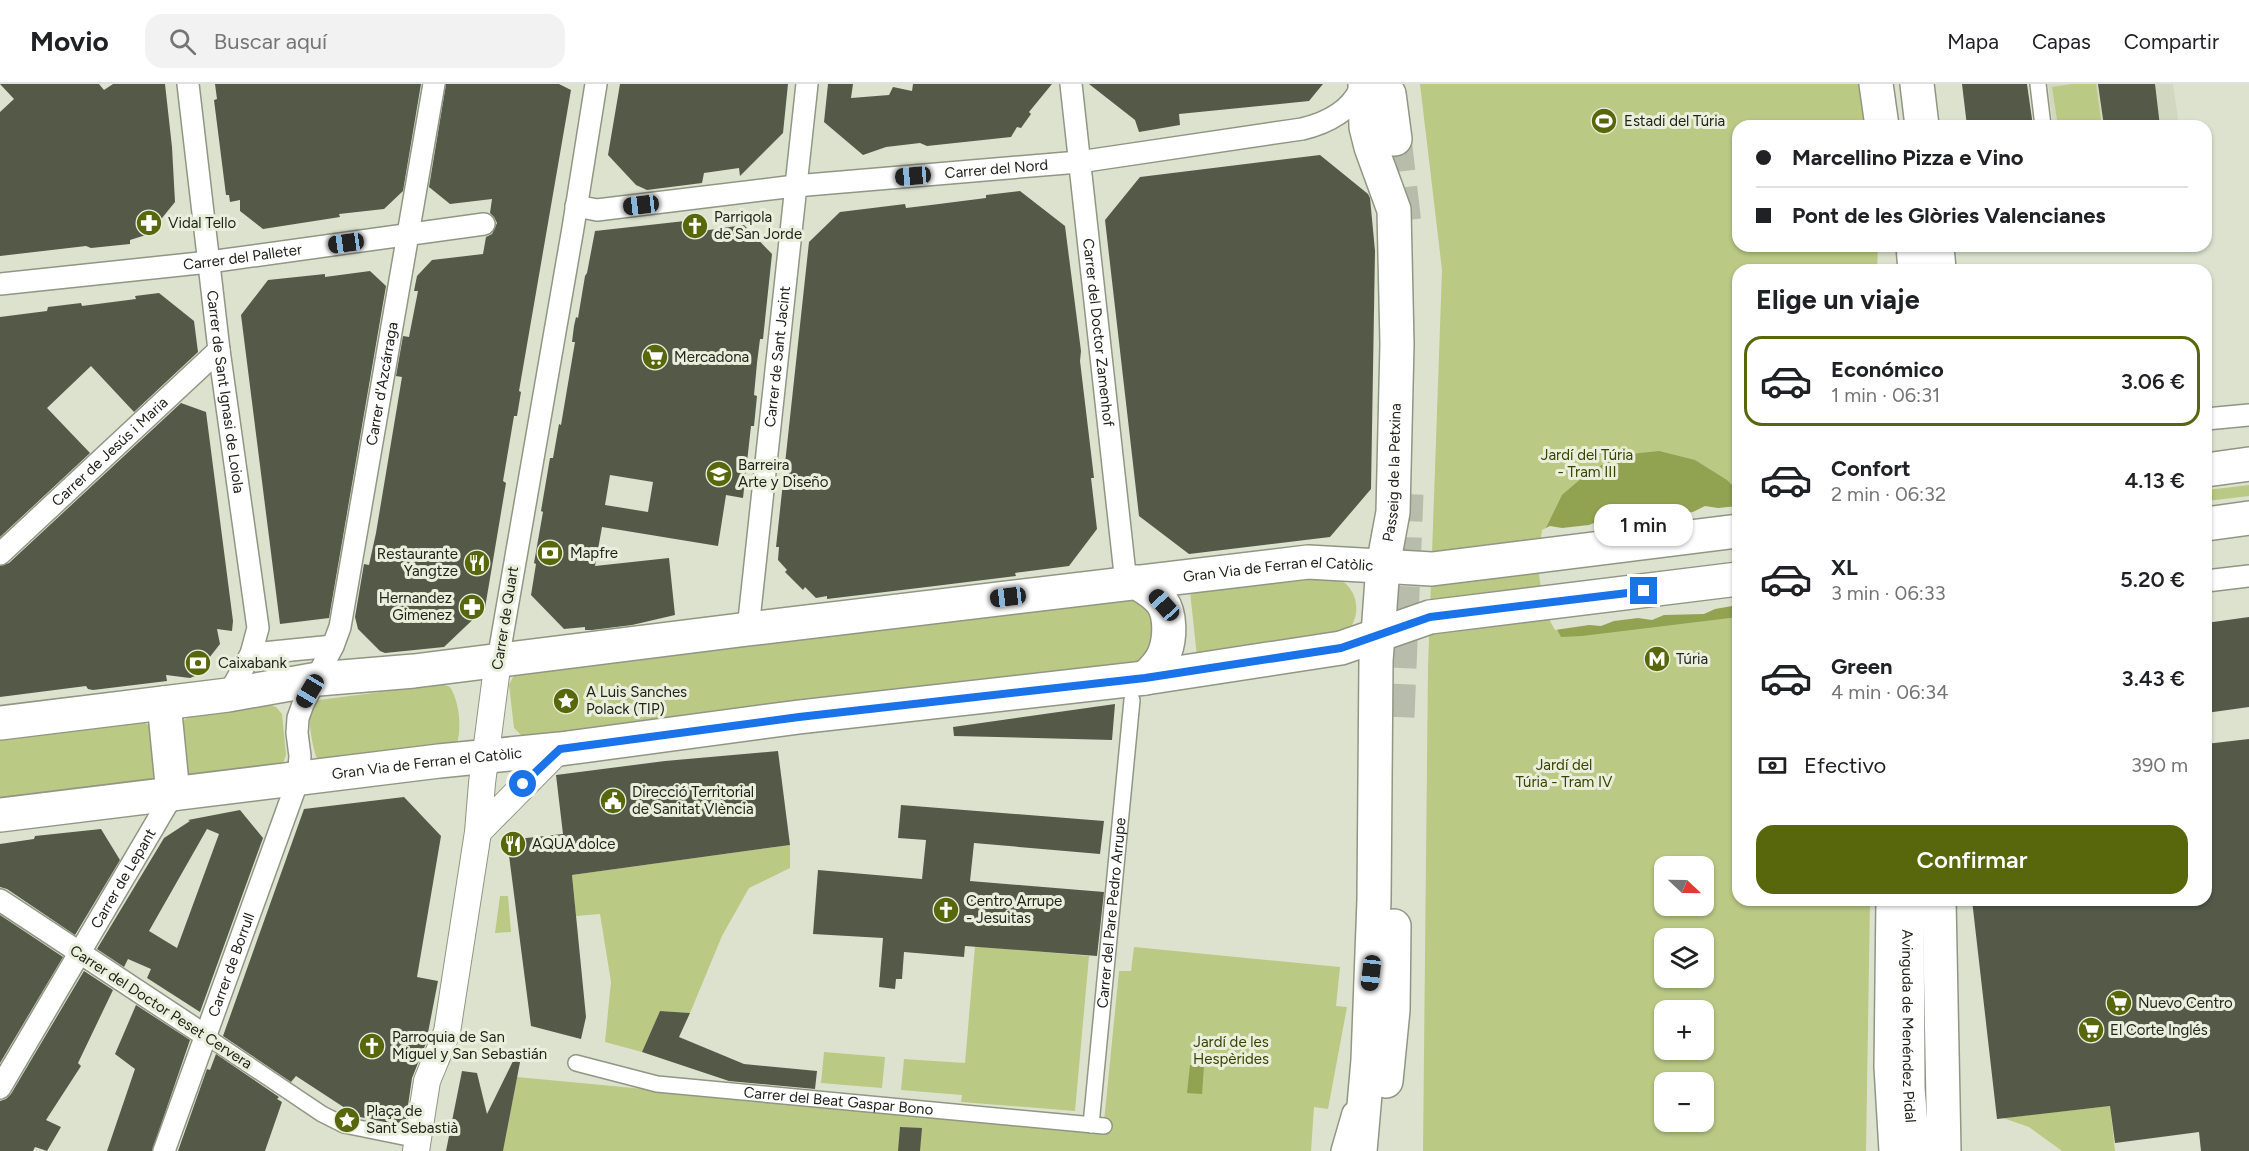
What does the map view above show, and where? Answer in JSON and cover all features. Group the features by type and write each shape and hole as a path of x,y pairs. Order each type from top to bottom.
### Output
{"main road":[{"path":"1876,84 1881,120"},
{"path":"1894,84 1898,120"},
{"path":"1917,84 1921,120"},
{"path":"1372,87 1395,139"},
{"name":"Passeig de la Petxina","path":"1360,1151 1368,1060 1374,900 1378,636 1383,566 1393,512 1397,344 1394,210 1366,128 1372,87"},
{"path":"2212,469 2249,464"},
{"path":"2212,523 2249,518"},
{"name":"Gran Via de Ferran el Catòlic","path":"0,723 228,695 318,679 414,671 748,628 1308,562 1432,568 1732,532"},
{"name":"Gran Via de Ferran el Catòlic","path":"0,815 439,761 560,749 799,717 1139,689 1341,648 1430,617 1732,580"},
{"path":"1131,583 1153,592 1164,605 1170,627 1165,652 1157,667 1139,689"},
{"path":"164,703 173,794"},
{"path":"1377,1151 1393,1010 1398,717"},
{"name":"Avinguda de Menéndez Pidal","path":"1907,906 1908,1088 1913,1151"},
{"path":"1939,906 1944,1151"}],"street":[{"name":"Carrer de Sant Ignasi de Loiola","path":"188,84 219,350 258,628 250,654 228,695"},
{"name":"Carrer d'Azcárraga","path":"318,679 333,646 342,616 434,84"},
{"name":"Carrer de Quart","path":"417,1145 427,1081 447,1032 478,832 498,660 596,84"},
{"name":"Carrer de Sant Jacint","path":"748,628 807,84"},
{"name":"Carrer del Doctor Zamenhof","path":"1071,84 1131,583"},
{"path":"2038,84 2042,120"},
{"name":"Carrer del Nord","path":"576,206 597,210 795,186 1079,162 1317,126 1344,110 1354,98 1372,87"},
{"name":"Carrer del Palleter","path":"0,284 209,262 484,224"},
{"name":"Carrer de Jesús i Maria","path":"0,555 219,350"},
{"path":"2212,418 2249,415"},
{"path":"2212,580 2249,576"},
{"path":"250,654 333,646"},
{"path":"298,780 300,756 298,718 303,704 318,679"},
{"name":"Carrer del Pare Pedro Arrupe","path":"1098,1126 1139,689"},
{"path":"478,832 560,749"},
{"name":"Carrer de Borrull","path":"164,1151 298,780"},
{"name":"Carrer de Lepant","path":"0,1088 173,794"},
{"name":"Carrer del Doctor Peset Cervera","path":"0,900 322,1114 344,1125 417,1145"},
{"name":"Avinguda de Menéndez Pidal","path":"1887,906 1887,1104 1892,1151"},
{"name":"Passeig de la Petxina","path":"1342,1151 1357,1094 1371,973"},
{"name":"Carrer del Beat Gaspar Bono","path":"576,1063 657,1084 1098,1126"}],"shaded area":[{"path":"2048,84 2173,84 2178,120 2052,120"},
{"path":"1659,451 1695,460 1732,485 1732,618 1561,637 1552,619 1545,530 1562,495 1590,471 1622,455"},
{"path":"1190,1065 1204,1066 1202,1094 1187,1093"}],"green space":[{"path":"1420,84 1861,84 1866,120 1732,120 1732,252 1878,252 1877,264 1732,264 1732,906 1870,906 1866,1151 1423,1151 1428,667 1442,270"},
{"path":"2096,84 2101,120 2057,120 2052,87"},
{"path":"2249,485 2249,496 2212,500 2212,489"},
{"path":"1325,577 1341,580 1351,590 1356,604 1355,618 1350,628 1342,636 1197,657 1190,591"},
{"path":"1141,598 1160,628 1143,664 1013,676 534,739 522,736 514,728 509,685 513,677 521,672"},
{"path":"442,684 450,687 457,707 459,729 457,743 318,760 310,729 310,711 313,704 319,700"},
{"path":"270,705 276,707 282,714 286,755 283,763 276,769 188,776 185,771 181,726 184,720 190,716"},
{"path":"141,720 150,726 154,776 146,785 0,804 0,738"},
{"path":"790,845 790,868 749,888 722,936 690,1013 660,1011 642,1052 605,1042 611,982 600,914 576,916 572,875"},
{"path":"500,896 508,896 511,932 495,933"},
{"path":"975,946 1089,956 1075,1111 961,1102 962,1095 901,1090 904,1059 965,1063"},
{"name":"Jardí de les Hespèrides","path":"1134,947 1340,967 1336,1006 1347,1007 1328,1109 1314,1107 1311,1151 503,1151 517,1077 1103,1132 1119,971 1131,971"},
{"path":"824,1052 885,1057 882,1088 821,1083"},
{"path":"2110,1106 2115,1151 2062,1151 2029,1127 2003,1118"}],"pier":[{"path":"1705,506 1732,507 1732,606 1715,609 1704,614 1664,615 1652,620 1638,618 1614,621 1601,626 1589,625 1555,630 1550,621 1540,582 1538,564 1542,530 1550,526 1562,528 1589,525 1601,520 1614,522 1642,519 1653,513 1666,515 1693,512"}],"building":[{"path":"0,84 99,84 104,90 113,84 165,84 175,202 149,234 130,240 130,244 91,248 86,246 0,256 0,112 14,99"},
{"path":"215,84 421,84 403,191 384,209 339,214 340,217 263,229 240,211 240,200 230,202 229,195 226,195 214,100 217,99"},
{"path":"446,84 559,84 571,90 519,391 521,392 517,416 514,416 503,481 506,483 485,608 444,647 385,653 380,651 358,629 355,617 364,564 369,565 376,533 402,377 396,376 403,336 409,337 418,291 414,291 417,276 432,260 483,254 486,237 492,234 497,223 490,213 492,199 450,204 429,187"},
{"path":"620,84 788,84 783,133 740,176 739,168 704,173 702,183 647,190 636,185 608,155"},
{"path":"828,84 853,84 851,98 889,95 893,87 912,91 913,84 1052,84 1029,112 1031,114 1021,128 1017,127 1011,137 927,146 920,143 886,147 863,155 824,122"},
{"path":"1089,84 1323,84 1309,101 1179,114 1180,125 1139,132 1135,120"},
{"path":"1962,84 2027,84 2032,120 1966,120"},
{"path":"2098,84 2155,84 2159,120 2103,120"},
{"path":"1320,155 1370,198 1375,251 1371,489 1330,537 1189,554 1139,516 1105,220 1140,177"},
{"path":"1020,191 1065,226 1081,351 1080,361 1094,478 1091,478 1097,529 1069,566 1015,573 1016,576 827,599 827,596 816,598 805,587 803,590 785,572 787,570 778,560 779,547 776,547 809,242 840,212 905,204 906,208 986,198 986,195"},
{"path":"703,219 702,231 744,225 772,254 763,339 760,339 757,363 754,426 751,426 743,498 726,495 718,546 602,527 595,566 669,558 675,615 632,625 592,630 585,630 585,627 564,629 531,595 550,458 553,458 559,424 561,425 575,342 572,342 574,326 576,317 578,318 595,231","holes":["610,475 653,482 648,512 605,505"]},
{"path":"370,271 386,286 329,618 280,624 241,315 268,280 325,274 325,277"},
{"path":"159,293 194,321 198,352 134,412 91,366 47,408 90,453 0,537 0,317 47,311 48,307 81,303 82,306 136,299 135,296"},
{"path":"181,403 206,412 233,621 232,631 217,629 220,644 195,676 190,678 166,675 167,681 93,690 86,686 0,697 0,566 9,563"},
{"path":"2249,617 2249,707 2212,712 2212,622"},
{"path":"1115,704 1112,740 954,736 953,727"},
{"name":"Nuevo Centro","path":"2249,739 2249,1151 2201,1151 2199,1132 2115,1143 2110,1106 1997,1119 1973,906 2212,906 2212,743"},
{"path":"778,751 790,845 572,875 586,1017 581,1039 531,1026 507,840 563,834 556,775 665,761"},
{"path":"404,797 441,836 417,977 438,981 426,1043 412,1078 405,1126 350,1115 345,1108 296,1076 291,1082 223,1036 304,809"},
{"path":"901,805 1104,821 1100,854 974,843 970,881 1104,892 1097,956 965,946 964,957 904,952 902,979 896,979 895,989 879,987 883,938 813,934 818,870 922,879 926,840 898,838"},
{"path":"240,810 263,838 200,1012 147,978 151,969 128,959 124,967 97,949 164,838 190,821 188,820","holes":["207,829 219,834 177,948 149,931"]},
{"path":"101,829 120,860 75,935 7,889 0,887 0,844 34,839 35,836"},
{"path":"0,915 63,957 0,1063"},
{"path":"84,971 113,990 78,1063 81,1066 46,1120 61,1127 47,1151 35,1147 33,1151 0,1151 0,1101 11,1094"},
{"path":"136,1005 190,1040 152,1151 107,1151 135,1069 115,1054"},
{"path":"660,1011 690,1013 679,1037 744,1064 817,1071 815,1089 729,1081 642,1052"},
{"path":"216,1054 279,1097 277,1099 282,1102 265,1151 178,1151 207,1069 210,1070"},
{"path":"516,1055 521,1057 503,1151 446,1151 462,1071 477,1073 487,1114"},
{"path":"900,1127 922,1128 920,1151 898,1151"}],"tunnel":[{"path":"1395,139 1405,224"},
{"path":"1398,717 1407,494"}],"place":[{"name":"Estadi del Túria","path":"1604,121"},
{"name":"Vidal Tello","path":"149,223"},
{"name":"Parriqola de San Jorde","path":"695,226"},
{"name":"Mercadona","path":"655,357"},
{"name":"Barreira Arte y Diseño","path":"719,474"},
{"name":"Mapfre","path":"550,553"},
{"name":"Restaurante Yangtze","path":"477,563"},
{"name":"Hernandez Gimenez","path":"472,607"},
{"name":"Túria","path":"1657,659"},
{"name":"Caixabank","path":"198,663"},
{"name":"A Luis Sanches Polack (TIP)","path":"566,701"},
{"name":"Direcció Territorial de Sanitat Vlència","path":"613,801"},
{"name":"AQUA dolce","path":"513,844"},
{"name":"Centro Arrupe - Jesuitas","path":"946,910"},
{"name":"Nuevo Centro","path":"2119,1003"},
{"name":"El Corte Inglés","path":"2091,1030"},
{"name":"Parroquia de San Miguel y San Sebastián","path":"372,1046"},
{"name":"Plaça de Sant Sebastià","path":"347,1120"}],"route":[{"path":"523,784 560,749 799,717 1145,678 1296,656 1341,648 1430,617 1644,591"}],"park label":[{"name":"Jardí del Túria - Tram III","path":"1587,464"},
{"name":"Jardí del Túria - Tram IV","path":"1564,774"}]}
